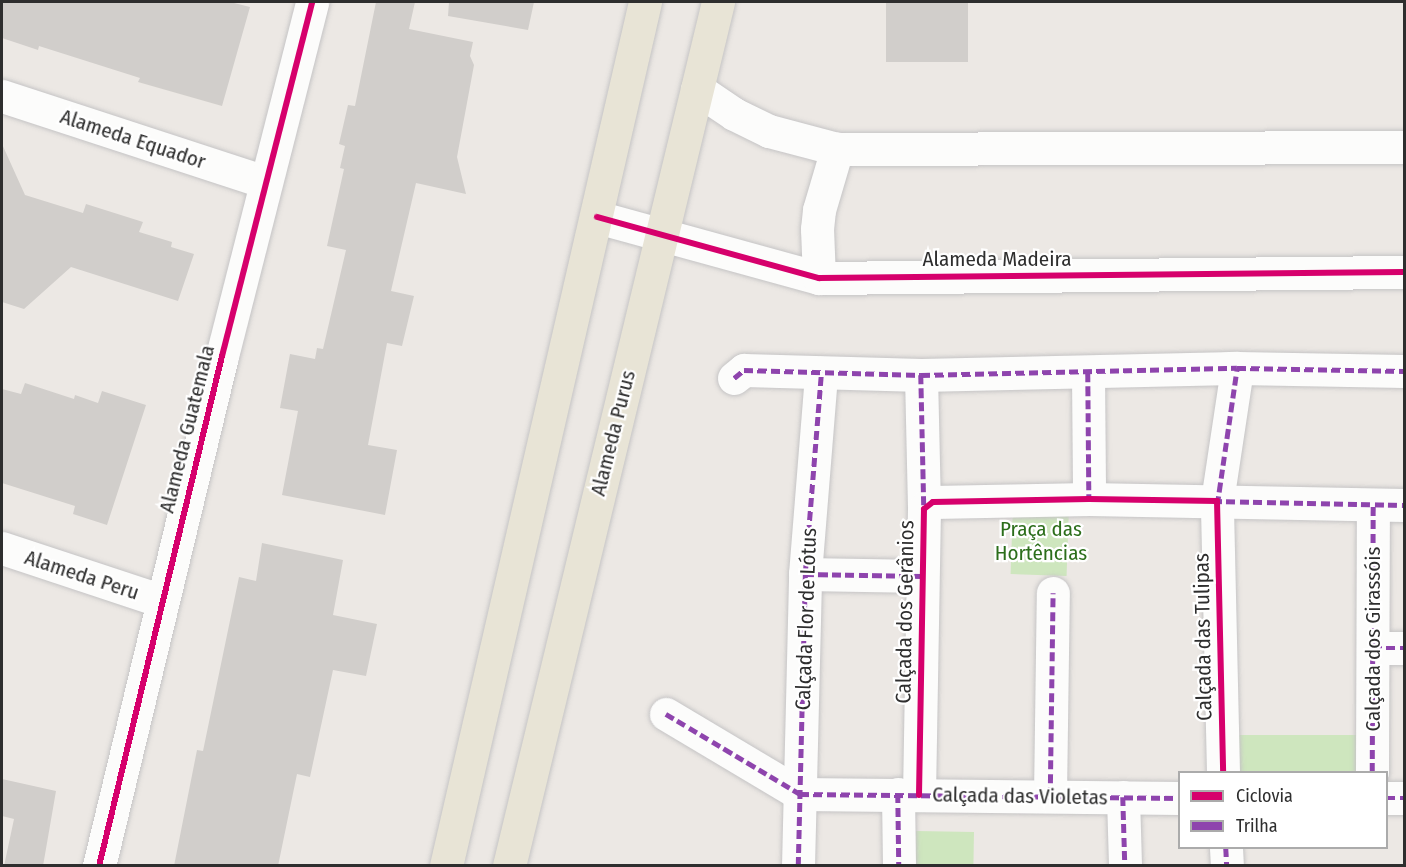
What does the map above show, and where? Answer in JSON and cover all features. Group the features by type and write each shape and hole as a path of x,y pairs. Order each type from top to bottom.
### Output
{"main road":[{"path":"446,866 645,2"},
{"name":"Alameda Purus","path":"509,866 718,2"}],"street":[{"name":"Alameda Guatemala","path":"99,866 265,182 312,2"},
{"path":"697,89 734,114 769,131 837,149 1404,147"},
{"name":"Alameda Equador","path":"2,96 265,182"},
{"path":"819,278 817,229 819,210 837,149"},
{"name":"Alameda Madeira","path":"597,217 819,278 1404,272"},
{"path":"734,378 744,370 921,375 1237,368 1404,370"},
{"name":"Calçada das Tulipas","path":"1223,771 1217,501 1237,368"},
{"name":"Calçada Flor de Lótus","path":"798,866 805,574 821,373"},
{"path":"1088,373 1089,499"},
{"path":"921,375 924,509"},
{"name":"Calçada dos Gerânios","path":"899,866 908,794 924,509 933,502 1089,499 1389,506"},
{"name":"Calçada dos Girassóis","path":"1372,771 1389,648 1389,506"},
{"name":"Alameda Peru","path":"2,548 162,601"},
{"path":"805,574 922,576"},
{"path":"1050,796 1053,593"},
{"path":"666,714 800,794"},
{"name":"Calçada das Violetas","path":"800,794 1178,798"},
{"path":"1123,797 1125,866"},
{"path":"1388,798 1404,798"},
{"path":"1226,849 1227,866"}],"green space":[{"name":"Praça das Hortências","path":"1013,505 1069,507 1067,576 1011,574"},
{"path":"1221,735 1372,735 1372,771 1221,771"},
{"path":"916,831 974,832 973,866 915,866"}],"building":[{"path":"2,2 230,2 250,7 222,106 138,82 140,78 39,46 38,50 2,38"},
{"path":"376,2 415,2 409,29 473,42 470,56 474,65 457,157 466,194 416,183 391,291 414,296 402,346 387,343 368,445 397,450 385,515 282,495 298,411 280,408 290,354 315,359 317,348 323,349 346,250 327,246 344,169 340,168 345,146 339,144 348,105 355,106"},
{"path":"449,2 534,2 528,30 448,16"},
{"path":"886,2 968,2 968,62 886,62"},
{"path":"2,144 25,195 83,213 86,204 143,222 139,232 172,242 171,247 194,254 178,301 71,267 24,309 2,302"},
{"path":"25,383 74,399 75,395 98,403 102,391 146,405 107,525 73,514 75,506 2,483 2,389 21,394"},
{"path":"262,543 343,560 333,615 377,624 366,676 333,670 310,777 297,774 278,866 174,866 197,750 203,751 239,577 256,581"},
{"path":"2,779 56,791 43,866 4,866 14,819 2,816"}],"marked path":[{"path":"734,378 744,370 921,375 1237,368 1404,371"},
{"path":"1217,505 1237,368"},
{"path":"798,866 805,574 821,373"},
{"path":"1088,373 1089,499"},
{"path":"921,375 924,509"},
{"path":"1213,501 1404,505"},
{"path":"1372,771 1373,506"},
{"path":"805,574 922,576"},
{"path":"1050,796 1053,593"},
{"path":"1373,648 1404,648"},
{"path":"666,714 800,794 1178,798"},
{"path":"898,794 899,866"},
{"path":"1123,797 1125,866"},
{"path":"1388,798 1404,798"},
{"path":"1226,849 1227,866"}],"cycle path":[{"path":"99,866 222,356 312,2"},
{"path":"597,217 819,278 1404,272"},
{"path":"919,795 924,509 933,502 1089,499 1217,501 1223,771"}]}
